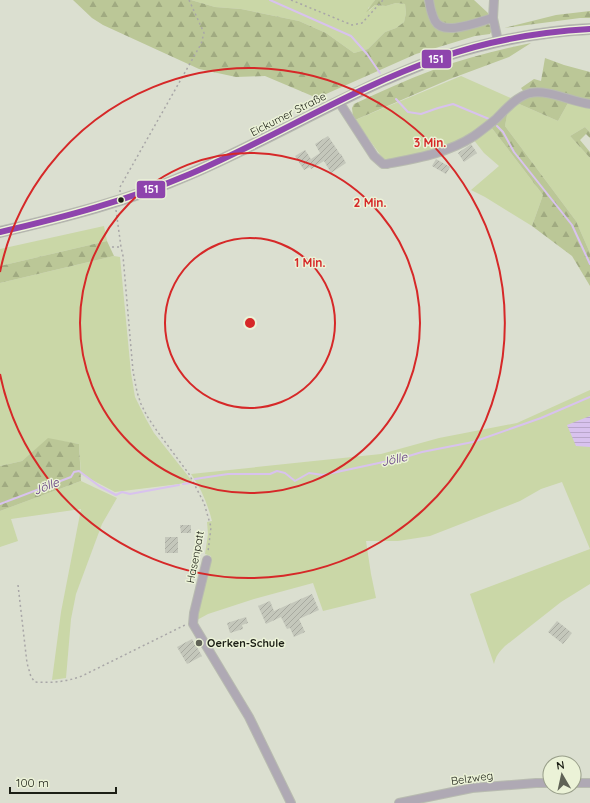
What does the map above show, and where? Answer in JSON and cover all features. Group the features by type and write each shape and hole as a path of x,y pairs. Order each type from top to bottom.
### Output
{"main road":[{"name":"Eickumer Straße","path":"0,232 115,202 189,175 236,154 338,102 399,74 446,56 498,41 535,34 590,29"}],"street":[{"path":"429,0 435,21 443,28 460,27 493,18"},
{"path":"494,0 493,18 498,41"},
{"path":"338,102 374,156 383,164 440,153 464,142 486,127 515,101 529,94 536,92 583,104 590,104"},
{"name":"Hasenpatt","path":"193,624 194,613 207,560"},
{"path":"193,624 249,717 292,803"},
{"name":"Belzweg","path":"399,803 472,788 542,783"}],"path":[{"name":"Hasenpatt","path":"189,0 204,33 201,44 120,188 115,202 120,247 123,256 133,371 137,392 147,416 160,436 189,474 204,503 211,527 207,560"},
{"path":"290,0 352,25 362,23 383,0"},
{"path":"112,247 120,247"},
{"path":"18,585 26,658 31,677 35,682 55,682 78,677 187,624 193,624"}],"green space":[{"path":"73,0 191,0 215,7 241,9 299,21 326,33 354,53 368,49 385,32 396,28 404,22 406,13 405,4 396,3 386,6 375,5 366,12 375,0 474,0 488,13 488,24 492,30 490,34 475,36 416,54 317,98 265,76 236,77 199,69 103,25 92,18"},
{"path":"191,0 375,0 368,8 369,11 375,5 386,6 396,3 405,4 406,13 404,22 396,28 385,32 368,49 354,53 326,33 299,21 241,9 215,7"},
{"path":"590,11 590,18 504,28 556,15"},
{"path":"531,43 509,57 450,79 355,120 353,117 352,108 354,104 413,78 469,58"},
{"path":"545,58 590,72 590,101 524,92 521,88 534,79 541,81"},
{"path":"461,76 513,99 479,130 455,144 434,152 390,161 384,160 355,120"},
{"path":"534,95 544,96 568,103 558,121 517,103"},
{"path":"517,103 558,121 568,103 590,107 590,132 585,127 570,136 590,158 590,253 576,221 505,126 508,110"},
{"path":"508,110 505,126 576,221 590,253 590,286 572,256 532,226 543,195 491,127"},
{"path":"491,127 543,195 532,226 471,190 499,166 484,153 473,139"},
{"path":"585,127 590,132 590,138 586,134 580,140 590,152 590,158 570,136"},
{"path":"104,226 107,241 0,266 0,249"},
{"path":"107,241 114,256 0,283 0,266"},
{"path":"114,256 120,257 131,373 135,397 154,433 192,481 115,492 81,474 79,444 48,439 22,461 0,466 0,283"},
{"path":"590,390 590,549 562,482 541,489 520,501 430,536 398,541 366,541 376,598 323,611 313,583 254,599 208,614 197,620 197,613 211,556 205,554 208,534 207,522 212,521 204,497 191,474 381,454 439,438 517,423"},
{"path":"48,438 79,444 81,481 0,511 0,466 22,461"},
{"path":"81,481 117,498 102,524 76,594 71,619 66,678 52,680 61,612 81,509 11,519 18,541 0,547 0,511"},
{"path":"590,549 590,584 561,602 505,646 498,654 494,664 470,594"}],"shaded area":[{"path":"590,416 590,447 576,446 567,425"}],"building":[{"path":"328,136 346,163 331,173 324,161 311,169 310,167 304,170 295,156 305,150 311,159 320,153 315,144"},
{"path":"471,144 477,153 464,162 458,153"},
{"path":"436,159 450,167 446,174 432,166"},
{"path":"180,525 191,525 191,533 181,533"},
{"path":"165,537 178,537 178,553 165,553"},
{"path":"312,594 319,610 299,619 305,632 294,637 290,628 287,629 281,617 266,624 258,606 270,601 274,611"},
{"path":"246,617 248,623 242,625 243,629 230,633 227,623"},
{"path":"557,621 572,633 563,644 548,632"},
{"path":"192,639 202,656 187,664 177,647"}],"waterway":[{"path":"270,0 351,36 367,54 380,73"},
{"path":"396,99 408,112 421,114 453,104 489,119"},
{"path":"497,126 503,132 514,152 572,225 590,264"},
{"name":"Jölle","path":"195,479 228,474 270,474 277,471 285,473 295,481 309,473 323,475 473,442 541,418 590,397"},
{"name":"Jölle","path":"0,504 71,477 74,472 79,471 99,486 116,495 122,492 130,494 179,485"},
{"name":"Jölle","path":"183,484 190,483"}],"transit line":[{"name":"151","path":"0,232 120,200 190,174 252,145 344,98 407,70 439,58 513,38 552,32 590,29"}],"place":[{"name":"Oerken-Schule","path":"199,643"}]}
